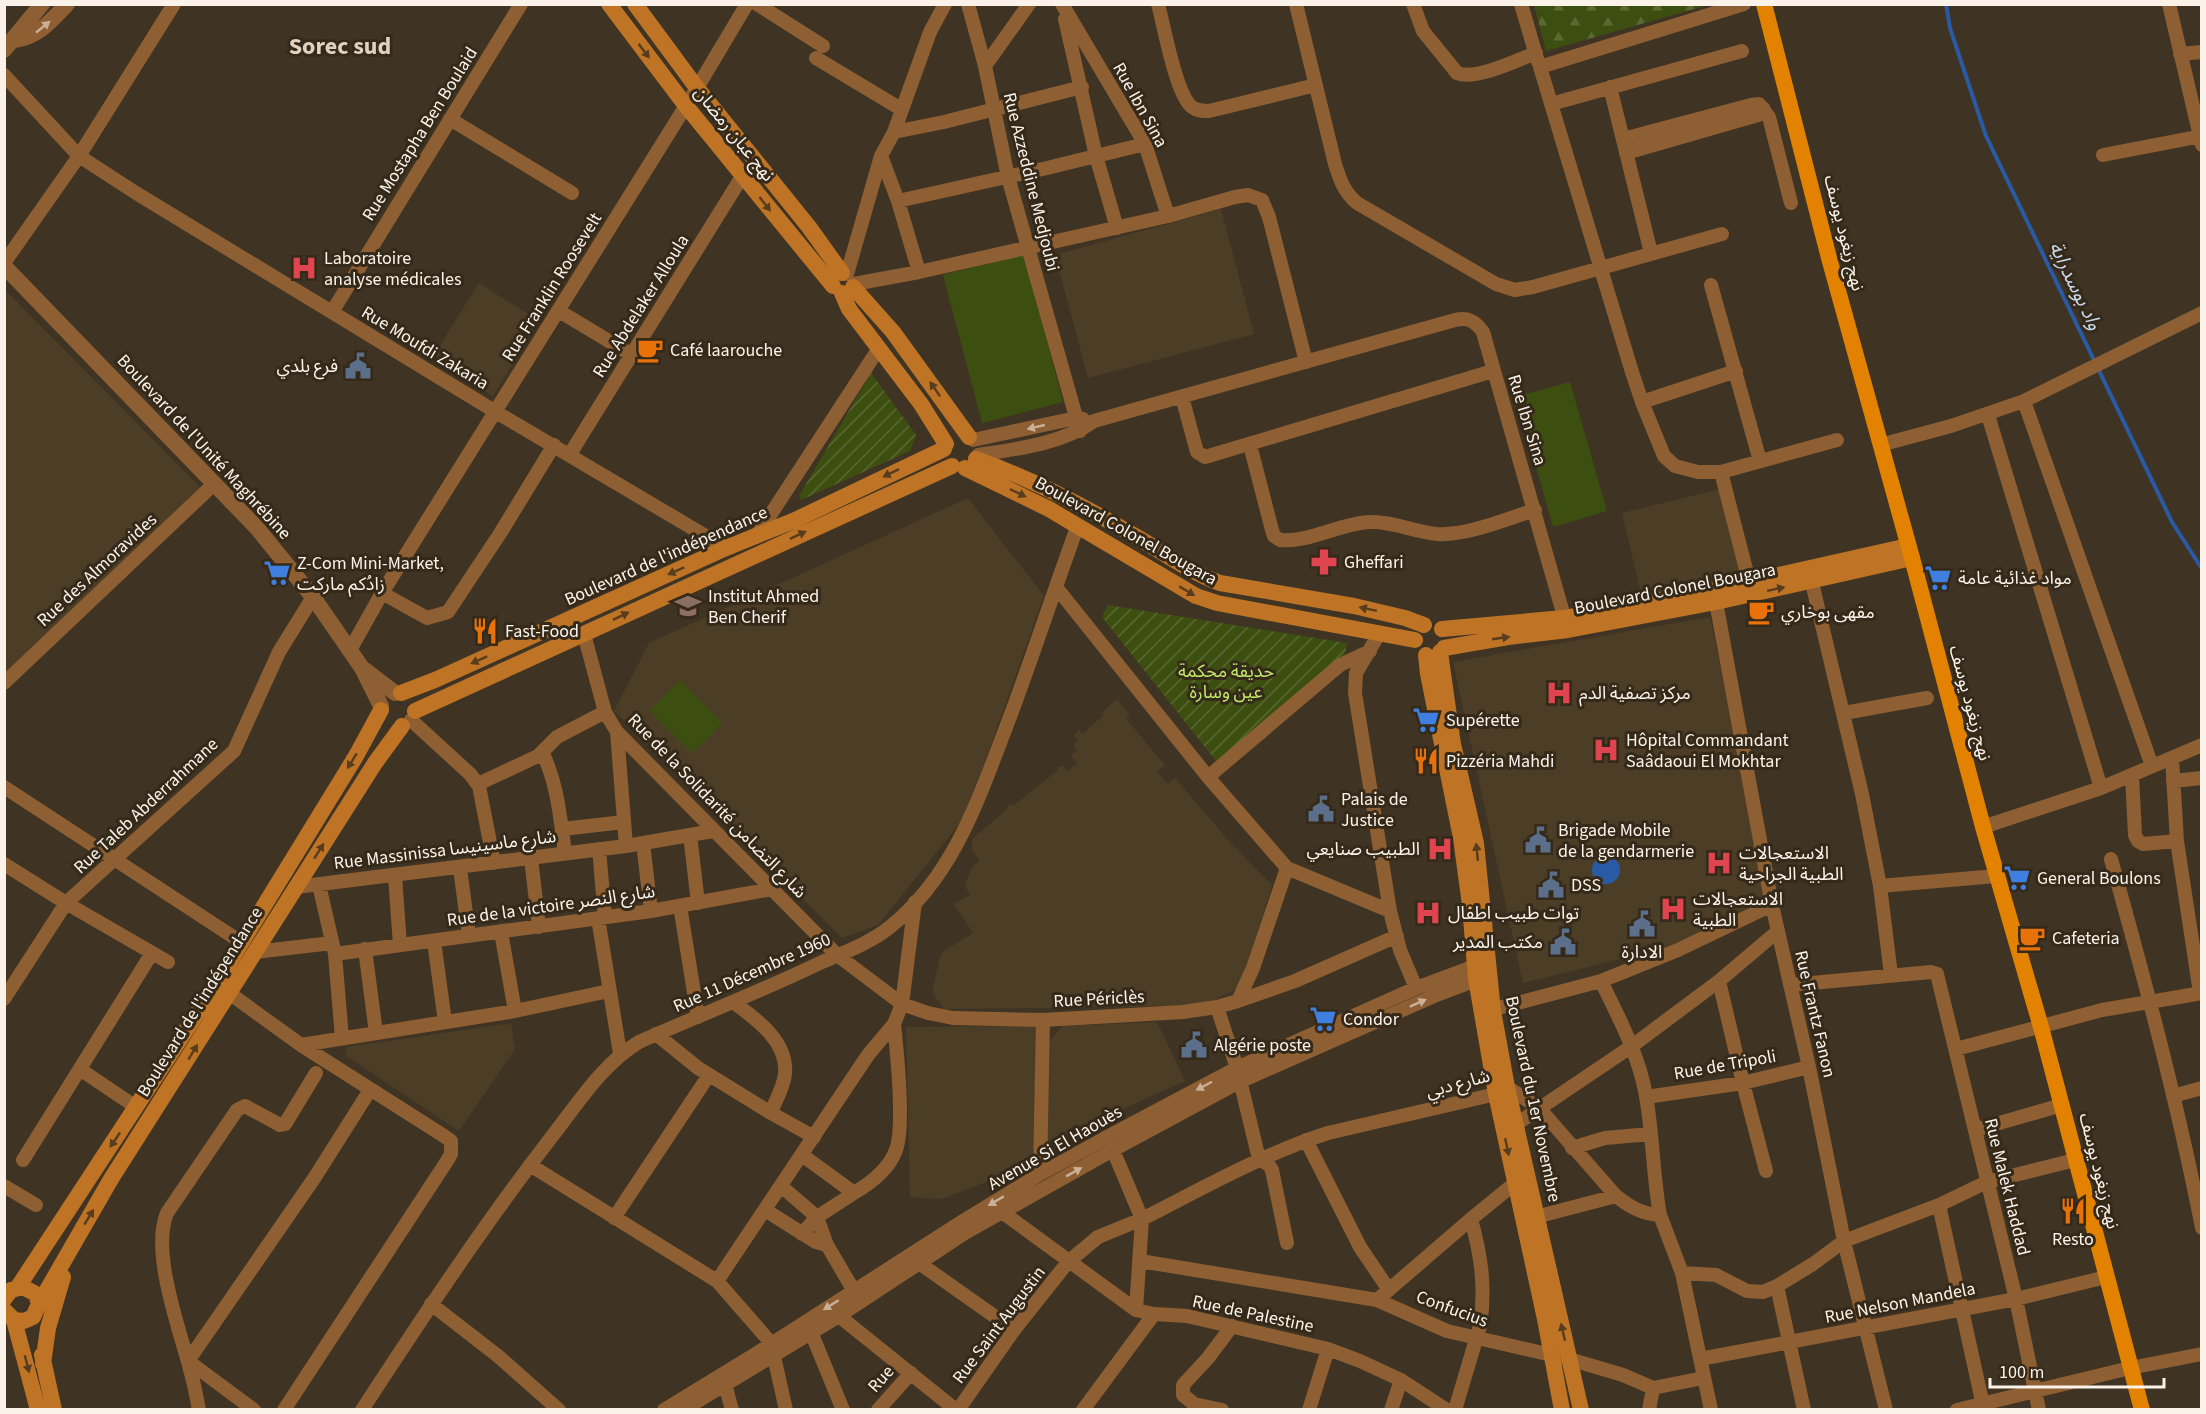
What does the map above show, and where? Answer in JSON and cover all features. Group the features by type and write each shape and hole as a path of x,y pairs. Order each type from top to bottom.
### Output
{"main road":[{"name":"نهج عبان رمضان","path":"609,4 686,106 742,175 845,283 893,332 969,454 945,458 945,446 926,410 849,309 845,283 809,227 697,88 635,4"},
{"name":"نهج زيغود يوسف","path":"1764,4 1880,445 1996,876 2041,1027 2142,1410"},
{"name":"Boulevard de l'indépendance","path":"9,1290 248,947 296,888 375,764 409,719 584,634 969,454 957,435 945,446 756,537 702,559 435,680 398,693"},
{"name":"Boulevard Colonel Bougara","path":"969,454 1078,525 1197,596 1217,603 1415,640"},
{"path":"969,454 1067,497 1202,577 1220,583 1386,613 1424,626"},
{"name":"Boulevard Colonel Bougara","path":"1437,651 1712,596 1910,552"},
{"path":"702,559 708,577"},
{"name":"Boulevard Colonel Bougara","path":"1712,596 1749,581 1810,575"},
{"path":"1433,624 1442,629 1446,638 1437,651 1418,649 1415,640 1417,632 1424,626 1433,624"},
{"name":"Boulevard Colonel Bougara","path":"1442,629 1566,624"},
{"name":"Boulevard du 1er Novembre","path":"1437,651 1435,708 1461,838 1501,1091 1530,1219 1581,1410"},
{"path":"398,693 410,697 409,719 392,725 382,715 381,708 387,697 398,693"},
{"name":"Boulevard de l'indépendance","path":"38,1308 70,1248 229,993 248,947 381,708"},
{"name":"Boulevard du 1er Novembre","path":"1501,1091 1515,1125 1521,1181"},
{"name":"Boulevard du 1er Novembre","path":"1530,1219 1551,1355 1563,1410"},
{"path":"43,1364 50,1319 70,1248"},
{"path":"9,1290 32,1290 38,1308 43,1364 54,1410"},
{"path":"9,1315 29,1320 38,1308"},
{"path":"9,1315 38,1410"}],"street":[{"path":"9,45 21,27 42,4"},
{"path":"9,45 36,33 67,4"},
{"path":"4,264 79,156 174,4"},
{"name":"Rue Mostapha Ben Boulaid","path":"332,312 521,4"},
{"name":"Rue Franklin Roosevelt","path":"350,650 382,593 559,311 747,4"},
{"path":"757,4 901,109"},
{"path":"945,4 930,32 894,132 881,156 845,283 919,272 1117,228 1248,195 1262,200 1269,217 1306,362"},
{"path":"985,66 1029,4"},
{"path":"1158,4 1178,80 1183,95 1192,108 1209,111 1316,85"},
{"path":"1296,4 1341,184 1348,195 1357,203 1505,288 1515,290 1533,287 1722,234"},
{"path":"1413,4 1423,31 1457,73 1464,76 1538,60 1744,4"},
{"path":"1521,4 1642,402 1664,456 1686,469 1698,472 1721,472 1837,440"},
{"path":"2103,155 2201,139 2169,4"},
{"name":"Rue Azzeddine Medjoubi","path":"969,5 985,66 992,111 1008,177 1078,425"},
{"path":"1062,5 1096,156 1117,228"},
{"name":"Rue Ibn Sina","path":"1062,5 1144,144 1168,216"},
{"path":"1551,104 1742,51"},
{"path":"2180,54 2202,52"},
{"name":"Rue Moufdi Zakaria","path":"4,75 79,156 496,412 726,549"},
{"path":"894,132 992,111 1082,87"},
{"path":"1610,87 1651,253"},
{"path":"1625,146 1750,105 1760,104 1769,117 1791,203"},
{"path":"450,119 572,194"},
{"path":"898,201 1144,144"},
{"path":"881,156 898,201 919,272"},
{"name":"Rue Abdelaker Alloula","path":"570,454 742,175"},
{"name":"Boulevard de l'Unité Maghrébine","path":"4,264 257,528 313,597 350,650 362,668 381,708"},
{"path":"1711,285 1760,461"},
{"path":"559,311 632,355"},
{"path":"1880,445 1988,415 2024,402 2202,313"},
{"name":"Rue Ibn Sina","path":"1078,425 1464,318 1478,325 1483,332 1566,624"},
{"path":"756,537 879,348"},
{"path":"1182,397 1199,455 1210,456 1493,371"},
{"path":"1642,402 1736,371"},
{"path":"2024,402 2152,766"},
{"path":"1988,415 2101,788"},
{"path":"969,454 1005,451 1078,425"},
{"path":"382,593 427,618 448,612 501,532 554,445"},
{"path":"1250,445 1272,530 1274,536 1280,540 1294,540 1369,522 1449,534 1463,532 1535,510"},
{"path":"1721,472 1749,581"},
{"name":"Rue des Almoravides","path":"4,683 214,484"},
{"name":"Rue 11 Décembre 1960","path":"362,1410 431,1304 530,1165 620,1053 656,1034 871,940 890,927 938,876 961,838 979,797 1027,671 1078,525"},
{"path":"1790,985 1891,975 1880,886 1869,825 1810,575"},
{"path":"1056,587 1208,777 1287,868 1390,911"},
{"name":"Rue Frantz Fanon","path":"1712,596 1772,905 1845,1241 1886,1410"},
{"name":"Rue Taleb Abderrahmane","path":"6,993 66,903 234,751 279,652 313,597"},
{"name":"Rue de la Solidarité شارع التضامن","path":"584,634 604,712 617,732 837,955"},
{"path":"1378,634 1356,673 1354,693 1390,911 1405,963 1416,988"},
{"path":"1208,777 1340,665 1370,651"},
{"name":"Boulevard de l'Unité Maghrébine","path":"362,668 398,693"},
{"path":"1844,713 1927,698"},
{"path":"478,784 519,766 542,752 557,737 604,712"},
{"path":"409,719 478,784 494,863"},
{"path":"617,732 626,846"},
{"path":"1983,827 2101,788 2202,745"},
{"path":"542,752 555,784 565,853"},
{"path":"1956,1049 2102,1010 2201,993 2177,841 2172,758"},
{"path":"2132,775 2135,835 2138,841 2143,844 2177,841"},
{"path":"2173,781 2202,778"},
{"path":"4,787 248,947"},
{"path":"562,829 624,822"},
{"name":"Rue Massinissa شارع ماسينيسا","path":"296,888 626,846 713,831"},
{"path":"690,835 698,903"},
{"path":"643,843 651,910"},
{"path":"599,849 601,917 609,991 620,1053"},
{"path":"531,858 538,927"},
{"path":"2111,859 2150,1002 2202,1228"},
{"path":"4,864 168,962"},
{"path":"459,868 469,936"},
{"path":"1238,1001 1253,968 1287,868"},
{"path":"395,876 400,945"},
{"path":"1880,886 1996,876"},
{"path":"319,885 334,948 342,1038"},
{"name":"Rue de la victoire شارع النصر","path":"248,947 365,950 680,906 772,889"},
{"path":"717,1281 868,1055 894,1024 902,1004 915,902"},
{"path":"1487,1011 1602,981 1678,950 1772,905"},
{"path":"680,906 698,1017"},
{"path":"1515,1125 1632,1046 1719,981 1778,931"},
{"path":"501,932 515,1011"},
{"name":"Rue Périclès","path":"837,955 902,1004 928,1013 953,1018 1043,1020 1183,1012 1217,1007 1295,981 1397,936"},
{"path":"434,941 445,1022"},
{"path":"365,950 376,1033"},
{"path":"23,1160 152,953"},
{"name":"Avenue Si El Haouès","path":"664,1410 772,1348 811,1332 839,1316 919,1263 963,1228 1040,1174 1416,988 1482,971"},
{"name":"Avenue Si El Haouès","path":"683,1410 725,1384 854,1291 963,1228 1002,1212 1113,1150 1238,1075 1482,971"},
{"name":"Rue Malek Haddad","path":"1891,975 1931,972 1936,974 2016,1299 2039,1410"},
{"path":"1602,981 1632,1046 1646,1097 1654,1185 1660,1215 1682,1273 1711,1410"},
{"path":"1719,981 1766,1171"},
{"path":"301,1045 515,1011 609,991"},
{"path":"229,993 301,1045 451,1141 451,1154 284,1410"},
{"path":"733,1002 768,1030 780,1049 785,1064 785,1076 771,1113"},
{"path":"1217,1007 1260,1159 1272,1170 1287,1243"},
{"path":"1040,1174 1043,1020"},
{"path":"802,1234 817,1218 866,1186 887,1165 898,1143 898,1062 894,1024"},
{"path":"656,1034 709,1075 814,1137"},
{"name":"Rue de Tripoli","path":"1646,1097 1743,1083 1809,1067"},
{"path":"81,1070 136,1107"},
{"path":"198,1410 162,1249 162,1231 167,1213 237,1110 245,1106 279,1125 285,1124 316,1073"},
{"path":"614,1218 709,1075"},
{"path":"2173,1096 2202,1088"},
{"path":"188,1361 309,1186 370,1090"},
{"name":"شارع دبي","path":"1142,1219 1260,1159 1306,1140 1501,1091 1539,1108 1616,1196 1648,1215 1660,1215"},
{"path":"1974,1130 2062,1105"},
{"path":"1572,1148 1605,1138 1650,1134"},
{"path":"1306,1140 1360,1247 1389,1290"},
{"path":"1113,1150 1142,1219 1136,1310"},
{"path":"802,1155 854,1193"},
{"path":"1682,1273 1716,1275 1747,1291 1763,1292 1813,1264 1845,1241 1939,1204 1987,1182 2075,1160"},
{"path":"530,1165 717,1281 772,1348 786,1410"},
{"name":"Confucius","path":"1521,1181 1471,1218 1377,1300 1447,1331 1569,1359 1623,1375 1653,1388"},
{"path":"4,1186 36,1205"},
{"path":"781,1186 817,1218 827,1245 854,1291"},
{"path":"1530,1219 1616,1196"},
{"path":"1939,1204 1983,1407"},
{"path":"765,1210 802,1234 827,1245"},
{"path":"1002,1212 1136,1310 1154,1314 1083,1410"},
{"path":"1455,1410 1482,1314 1481,1257 1471,1218"},
{"name":"Rue Saint Augustin","path":"957,1410 1014,1330 1068,1262 1098,1237 1142,1219"},
{"path":"1140,1261 1377,1300"},
{"path":"919,1263 1014,1330"},
{"name":"Rue Nelson Mandela","path":"1700,1359 2016,1299 2106,1277"},
{"path":"1777,1286 1804,1410"},
{"path":"431,1304 498,1356 559,1410"},
{"name":"Rue de Palestine","path":"1154,1314 1187,1317 1232,1326 1328,1349 1401,1380 1447,1410"},
{"path":"839,1316 957,1410"},
{"path":"1222,1410 1194,1407 1183,1395 1183,1385 1208,1358 1232,1326"},
{"path":"811,1332 843,1410"},
{"path":"1309,1410 1328,1349"},
{"path":"1957,1410 1983,1407 2130,1368 2202,1354"},
{"path":"188,1361 254,1410"},
{"name":"Rue","path":"878,1410 911,1372"},
{"path":"1649,1410 1653,1388 1703,1378"},
{"path":"1391,1410 1401,1380"},
{"path":"725,1384 732,1410"}],"shaded area":[{"path":"1221,209 1254,334 1088,378 1055,255"},
{"path":"479,283 539,321 493,396 432,358"},
{"path":"5,290 202,489 5,672"},
{"path":"1724,488 1746,577 1643,602 1622,513"},
{"path":"968,498 1044,596 965,817 878,925 842,938 614,711 649,643"},
{"name":"Hôpital Commandant Saâdaoui El Mokhtar","path":"1710,617 1771,904 1687,943 1523,983 1453,662"},
{"path":"1117,699 1130,715 1126,719 1165,765 1157,771 1165,781 1168,784 1175,778 1228,840 1272,885 1241,987 1202,1006 944,1009 932,992 941,953 973,933 954,904 970,895 965,886 972,867 980,860 972,849 972,839 1009,805 1014,805 1057,771 1058,767 1063,766 1068,771 1077,763 1071,755 1077,750 1073,745 1078,741 1074,735 1079,730 1082,734 1104,715 1102,712"},
{"path":"1157,1022 1185,1081 1047,1143 1049,1042 1062,1026"},
{"path":"511,1023 515,1049 459,1131 345,1055 347,1047"},
{"path":"1036,1026 1037,1162 942,1199 910,1197 906,1027"}],"green space":[{"path":"1534,4 1708,5 1546,51"},
{"path":"1024,254 1063,402 982,423 943,275"},
{"path":"871,373 916,435 910,451 801,500 799,496"},
{"path":"1570,382 1607,511 1553,527 1516,397"},
{"name":"حديقة محكمة عين وسارة","path":"1108,605 1347,643 1344,660 1216,761 1102,617"},
{"path":"680,680 723,723 692,753 650,711"}],"water":[{"path":"1606,856 1616,860 1620,870 1616,880 1606,884 1596,880 1592,870 1596,860"}],"waterway":[{"name":"واد بوسدراية","path":"1946,4 1950,28 1986,136 2172,522 2202,569"}],"place":[{"name":"Laboratoire analyse médicales","path":"304,268"},
{"name":"Café laarouche","path":"650,350"},
{"name":"فرع بلدي","path":"358,366"},
{"name":"Gheffari","path":"1324,562"},
{"name":"Z-Com Mini-Market, زادُكم ماركت","path":"277,573"},
{"name":"مواد غذائية عامة","path":"1938,578"},
{"name":"Institut Ahmed Ben Cherif","path":"688,606"},
{"name":"مقهى بوخاري","path":"1761,612"},
{"name":"Fast-Food","path":"485,631"},
{"name":"مركز تصفية الدم","path":"1559,693"},
{"name":"Supérette","path":"1426,720"},
{"name":"Hôpital Commandant Saâdaoui El Mokhtar","path":"1606,750"},
{"name":"Pizzéria Mahdi","path":"1426,761"},
{"name":"Palais de Justice","path":"1321,809"},
{"name":"Brigade Mobile de la gendarmerie","path":"1538,840"},
{"name":"الطبيب صنايعي","path":"1440,849"},
{"name":"الاستعجالات الطبية الجراحية","path":"1719,863"},
{"name":"General Boulons","path":"2017,878"},
{"name":"DSS","path":"1551,885"},
{"name":"الاستعجالات الطبية","path":"1673,909"},
{"name":"توات طبيب اطفال","path":"1428,913"},
{"name":"الادارة","path":"1642,924"},
{"name":"Cafeteria","path":"2032,938"},
{"name":"مكتب المدير","path":"1563,942"},
{"name":"Condor","path":"1323,1019"},
{"name":"Algérie poste","path":"1194,1045"},
{"name":"Resto","path":"2073,1211"}],"district":[{"name":"Sorec sud","path":"340,46"}]}
